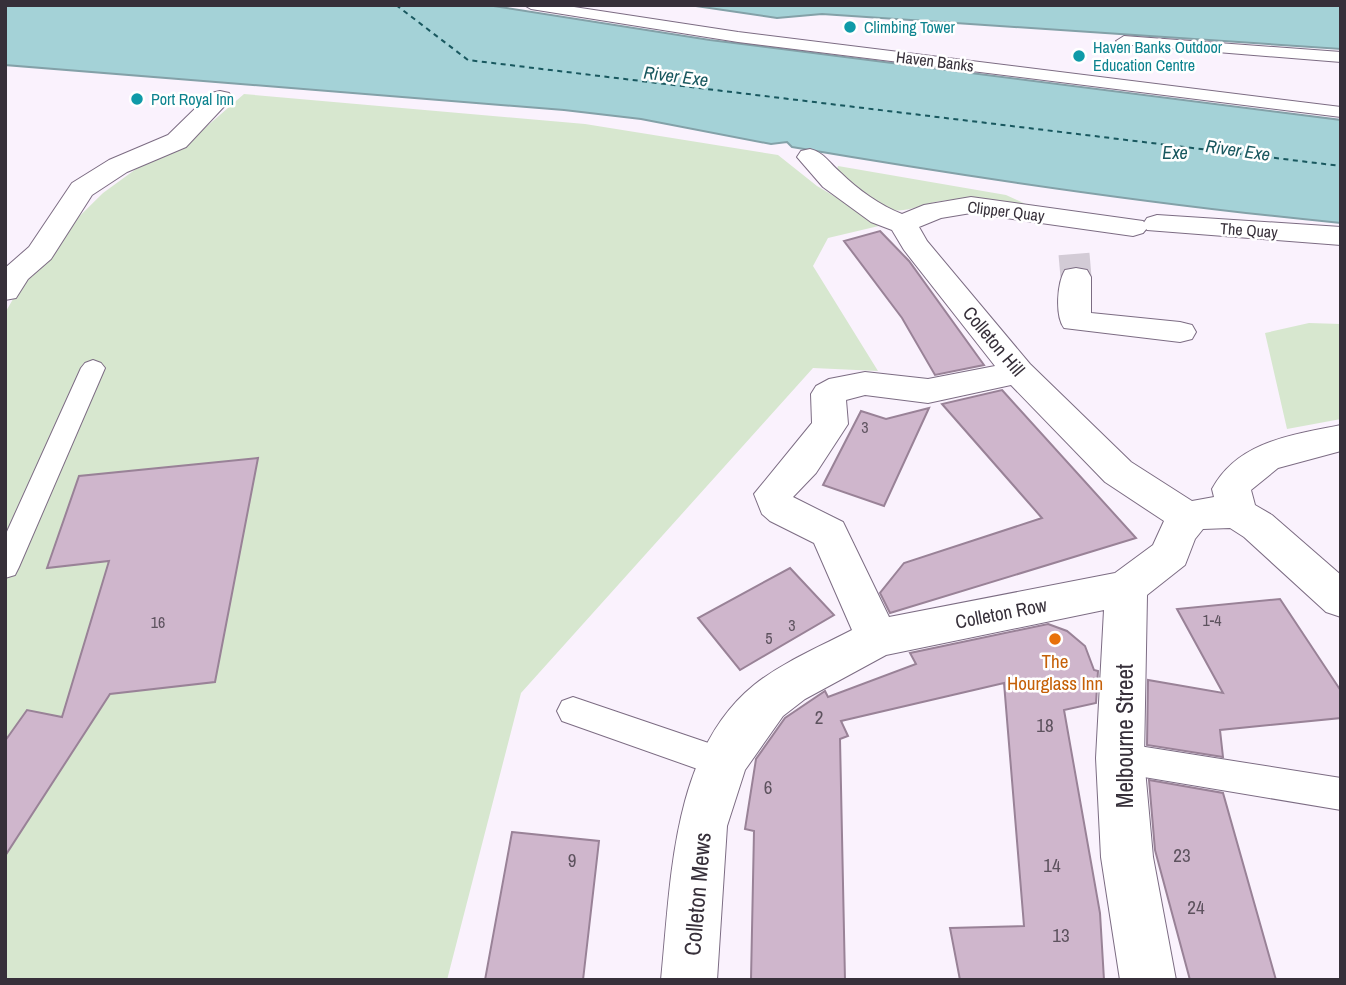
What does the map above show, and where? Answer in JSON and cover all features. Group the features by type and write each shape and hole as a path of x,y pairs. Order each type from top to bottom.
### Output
{"street":[{"path":"5,291 17,272 40,253 82,189 118,166 177,141 226,93"},
{"path":"810,157 833,181 881,216 903,224"},
{"name":"Clipper Quay","path":"903,224 934,211 971,205 1071,231 1145,226"},
{"name":"Colleton Hill","path":"903,224 914,244 1018,372 1118,472 1189,518"},
{"name":"The Quay","path":"1145,226 1341,236"},
{"path":"1076,277 1076,321 1180,332"},
{"path":"877,638 829,533 784,511 776,504 773,494 803,463 830,425 828,394 841,386 860,382 925,391 1018,372"},
{"path":"1238,514 1231,489 1240,473 1273,454 1341,438"},
{"path":"1126,588 1171,554 1176,534 1189,518 1206,511 1238,514 1282,545 1341,600"},
{"name":"Colleton Row","path":"877,638 1126,588"},
{"name":"Melbourne Street","path":"1126,588 1120,758 1127,857 1148,980"},
{"name":"Colleton Mews","path":"689,980 702,826 723,763 738,737 767,702 789,685 877,638"}],"lane":[{"name":"Haven Banks","path":"531,5 738,37 1341,112"},
{"path":"1124,41 1341,57"},
{"path":"5,567 93,368"},
{"path":"573,711 723,763"},
{"path":"1120,758 1341,794"}],"green space":[{"path":"244,94 585,124 778,155 817,186 883,225 828,238 813,266 878,371 813,368 521,693 447,980 5,980 5,313 36,259 103,193 136,169 190,141"},
{"path":"838,166 1006,195 1030,206 963,199 908,209 887,209 836,172"},
{"path":"1309,323 1341,324 1341,419 1287,429 1265,333"}],"water":[{"name":"Exe","path":"5,5 487,5 710,40 1341,120 1341,223 1203,208 997,180 792,147 787,142 771,144 641,119 564,110 5,65"},
{"path":"689,5 1341,5 1341,49 822,14 777,18"}],"building":[{"path":"880,231 909,261 984,365 935,375 902,318 844,241"},
{"path":"1002,390 1136,538 890,613 880,593 904,563 1042,518 942,404"},
{"path":"929,408 884,506 823,485 861,411 886,419"},
{"path":"258,458 215,682 110,694 5,856 5,741 27,710 62,717 109,561 47,568 79,476"},
{"path":"790,568 834,615 740,670 698,618"},
{"path":"1280,599 1341,691 1341,718 1220,730 1223,757 1147,745 1148,680 1223,693 1177,609"},
{"path":"1048,624 1067,631 1085,646 1094,670 1098,671 1096,703 1064,710 1100,913 1104,980 960,980 950,928 1024,926 1004,683 841,721 848,736 840,739 845,980 751,980 754,831 745,829 756,759 785,718 825,691 828,697 916,664 910,653"},
{"path":"1149,780 1223,793 1276,980 1190,980 1155,850"},
{"path":"512,832 599,841 583,980 485,980"}],"ferry route":[{"path":"396,5 468,60 1341,166"}],"tunnel":[{"path":"1074,254 1076,277"}],"place":[{"name":"Climbing Tower","path":"850,27"},
{"name":"Haven Banks Outdoor Education Centre","path":"1079,56"},
{"name":"Port Royal Inn","path":"137,99"},
{"name":"The Hourglass Inn","path":"1055,639"}],"water label":[{"name":"River Exe","path":"676,76"},
{"name":"River Exe","path":"1238,150"}]}
